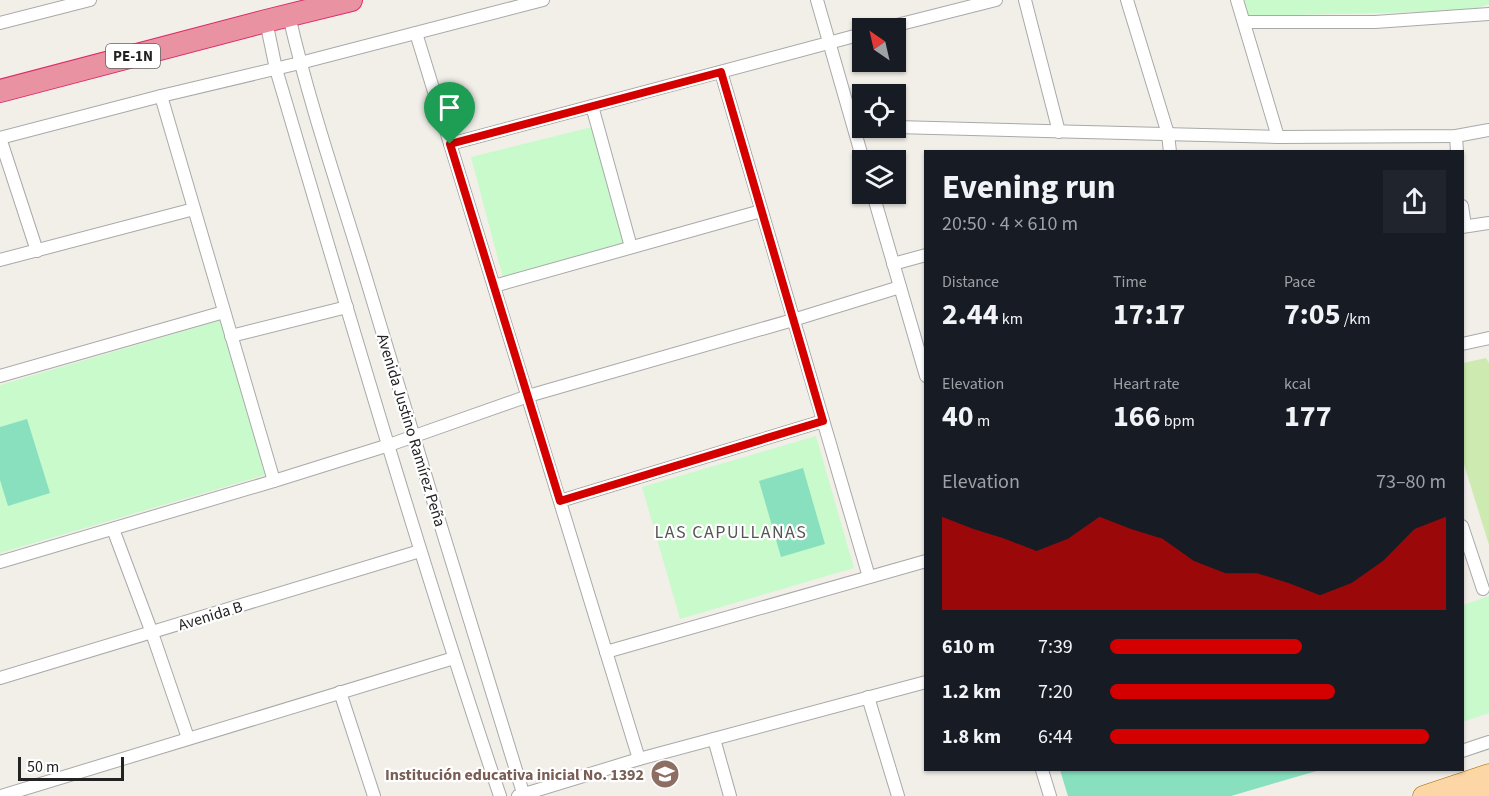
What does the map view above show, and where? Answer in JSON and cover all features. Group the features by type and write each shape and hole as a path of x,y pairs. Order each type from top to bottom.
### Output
{"highway":[{"name":"PE-1N","path":"0,91 351,0"}],"main road":[{"path":"1432,795 1489,774"},
{"path":"1432,795 1489,792"}],"street":[{"path":"0,23 90,0"},
{"path":"37,251 0,138 543,0"},
{"path":"817,0 852,108"},
{"path":"906,23 996,0"},
{"path":"1025,0 1059,132"},
{"path":"1127,0 1168,134 1170,150"},
{"path":"1237,0 1278,137"},
{"path":"1244,22 1375,22 1489,14"},
{"name":"Avenida Justino Ramírez Peña","path":"289,16 300,63 522,795"},
{"name":"Avenida Justino Ramírez Peña","path":"266,21 276,69 346,307 420,551 500,796"},
{"path":"416,33 639,759"},
{"path":"450,144 852,37"},
{"path":"721,72 869,577"},
{"path":"160,96 274,481"},
{"path":"592,106 631,247"},
{"path":"906,127 1278,137 1456,136 1489,130"},
{"path":"1456,136 1457,150"},
{"path":"876,204 924,367"},
{"path":"0,260 194,209"},
{"path":"494,286 761,211"},
{"path":"1464,226 1489,223"},
{"path":"893,264 924,256"},
{"path":"0,562 389,445 528,396 794,320 900,287"},
{"path":"231,336 346,307"},
{"path":"0,376 225,312"},
{"path":"1464,344 1489,338"},
{"path":"560,501 823,421"},
{"path":"113,529 188,738"},
{"path":"1464,532 1483,589"},
{"name":"Avenida B","path":"0,678 420,551"},
{"path":"606,652 924,562"},
{"path":"1,796 454,658"},
{"path":"522,795 639,759 924,683"},
{"path":"339,692 374,796"},
{"path":"868,697 898,796"},
{"path":"714,739 730,796"},
{"path":"1464,750 1489,742"},
{"path":"1042,771 1050,796"}],"green space":[{"path":"1243,0 1489,0 1489,4 1469,11 1247,16"},
{"path":"592,127 627,244 503,278 471,157"},
{"path":"221,320 265,475 0,553 0,385"},
{"path":"1486,358 1489,363 1489,545 1464,464 1464,363"},
{"path":"27,419 50,493 8,506 0,480 0,427"},
{"path":"816,436 854,568 680,619 642,487"},
{"path":"803,468 825,544 781,557 759,481"},
{"path":"1489,596 1489,713 1464,722 1464,605"},
{"path":"1060,771 1317,771 1231,796 1068,796"}],"place":[{"name":"Institución educativa inicial No. 1392","path":"665,774"}],"district":[{"name":"LAS CAPULLANAS","path":"731,532"}],"route":[{"path":"721,72 823,421 560,501 450,144 721,72"}]}
